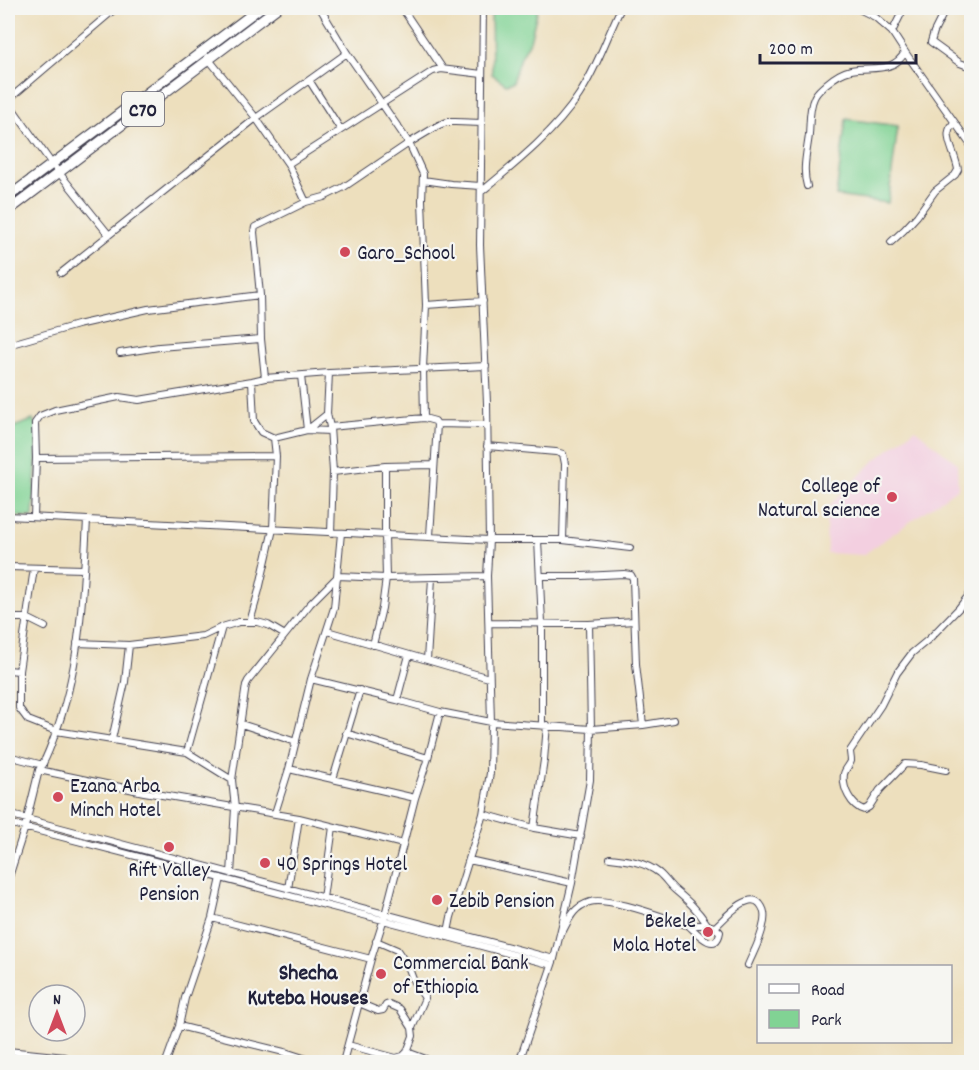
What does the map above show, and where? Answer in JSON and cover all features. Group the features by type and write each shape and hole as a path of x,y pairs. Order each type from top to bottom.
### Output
{"highway":[{"name":"C70","path":"8,197 260,8"},
{"name":"C70","path":"8,211 277,8"}],"street":[{"path":"109,235 52,164 8,101 116,8"},
{"path":"320,8 347,53 409,143 423,174 426,305 423,368 424,418"},
{"path":"402,8 443,69"},
{"path":"448,933 483,814 490,773 492,722 487,576 489,540 486,366 480,245 483,8"},
{"path":"423,180 481,189 503,174 560,120 579,94 621,8"},
{"path":"857,8 875,17 892,32 954,122 969,139 972,147"},
{"path":"892,32 904,8"},
{"path":"946,8 934,32 932,42 960,63 968,66 972,64"},
{"path":"203,51 256,118 288,164 306,202"},
{"path":"807,186 804,175 813,98 832,79 848,71 887,68 901,59 905,52"},
{"path":"61,273 256,118 347,53"},
{"path":"288,164 433,71 443,69 482,74"},
{"path":"309,80 341,129"},
{"path":"265,378 255,227 306,202 324,197 344,187 409,143 447,122 482,123"},
{"path":"891,242 917,216 935,190 955,175 958,170 948,138 949,130 954,122"},
{"path":"8,345 148,309 260,295"},
{"path":"426,305 483,301"},
{"path":"120,353 159,347 261,339"},
{"path":"34,517 36,423 40,416 55,410 119,398 139,400 265,378 486,366"},
{"path":"329,373 327,414 333,472 331,533"},
{"path":"301,376 307,430"},
{"path":"252,381 254,420 261,432 274,438 307,430 424,418 435,421 437,424 487,425"},
{"path":"307,430 327,414"},
{"path":"430,537 437,424"},
{"path":"250,622 273,529 276,456 274,438"},
{"path":"487,446 563,454 565,464 563,540"},
{"path":"36,458 276,456"},
{"path":"333,472 385,466 433,465"},
{"path":"373,645 386,578 385,466"},
{"path":"8,516 489,540 563,540 630,548"},
{"path":"8,880 41,767 56,731 70,686 77,643 87,520"},
{"path":"275,813 289,769 311,679 334,608 341,533"},
{"path":"534,828 544,760 538,540"},
{"path":"8,567 84,569"},
{"path":"34,568 19,672 19,708 28,720 56,731 187,752 232,780"},
{"path":"540,576 631,575 636,664 643,725"},
{"path":"231,873 235,808 232,780 246,685 310,603 338,576 432,578 487,576"},
{"path":"427,660 432,578"},
{"path":"946,770 905,764 864,810 858,808 850,800 844,780 845,771 851,760 850,751 881,705 902,666 915,650 959,608 972,591"},
{"path":"8,618 27,618 45,627"},
{"path":"489,623 589,624 634,621"},
{"path":"77,643 129,645 203,636 239,622 268,625 285,635"},
{"path":"519,1062 553,962 572,883 590,780 589,624"},
{"path":"187,752 222,627"},
{"path":"327,631 489,678"},
{"path":"112,739 125,682 129,645"},
{"path":"397,700 409,655"},
{"path":"8,670 19,672"},
{"path":"311,679 440,712 492,722 591,729 674,720"},
{"path":"333,779 360,690"},
{"path":"343,1062 440,712"},
{"path":"241,724 296,742"},
{"path":"346,733 428,758"},
{"path":"8,756 41,767 144,792 275,813 403,844"},
{"path":"289,769 415,798"},
{"path":"8,814 323,898 384,918"},
{"path":"483,814 534,828 581,836"},
{"path":"288,889 299,818"},
{"path":"8,823 220,878 448,933 553,962"},
{"path":"323,898 333,827"},
{"path":"610,858 634,860 657,872 673,889 686,898 707,924"},
{"path":"469,860 572,883"},
{"path":"166,1062 212,918 220,878"},
{"path":"558,939 575,910 592,901 602,901 639,910 689,926 707,924 716,927 720,932 719,938 710,942 702,940 689,926"},
{"path":"716,927 745,902 757,901 762,905 765,915 763,928 748,965"},
{"path":"212,918 371,959"},
{"path":"348,1045 396,1058 403,1056 407,1052 412,1028 425,998 420,994 411,971 397,950 376,941"},
{"path":"359,1003 378,1011 383,1010 388,1004 400,1009 412,1028"},
{"path":"178,1026 316,1062"},
{"path":"8,1052 65,1056"},
{"path":"407,1052 426,1059"},
{"path":"285,1062 288,1053"},
{"path":"35,1054 38,1062"}],"shaded area":[{"name":"College of Natural science","path":"915,429 957,463 958,488 863,555 827,553 826,525 829,506 873,462"}],"green space":[{"path":"491,8 538,8 530,41 521,57 513,82 506,84 492,74"},
{"path":"846,119 898,126 888,203 836,196"},
{"path":"33,420 38,431 33,517 8,516 8,429"}],"place":[{"name":"Garo_School","path":"345,252"},
{"name":"College of Natural science","path":"892,497"},
{"name":"Ezana Arba Minch Hotel","path":"58,797"},
{"name":"Rift Valley Pension","path":"169,847"},
{"name":"40 Springs Hotel","path":"265,863"},
{"name":"Zebib Pension","path":"437,900"},
{"name":"Bekele Mola Hotel","path":"708,932"},
{"name":"Commercial Bank of Ethiopia","path":"381,974"}],"district":[{"name":"Shecha Kuteba Houses","path":"308,984"}]}
